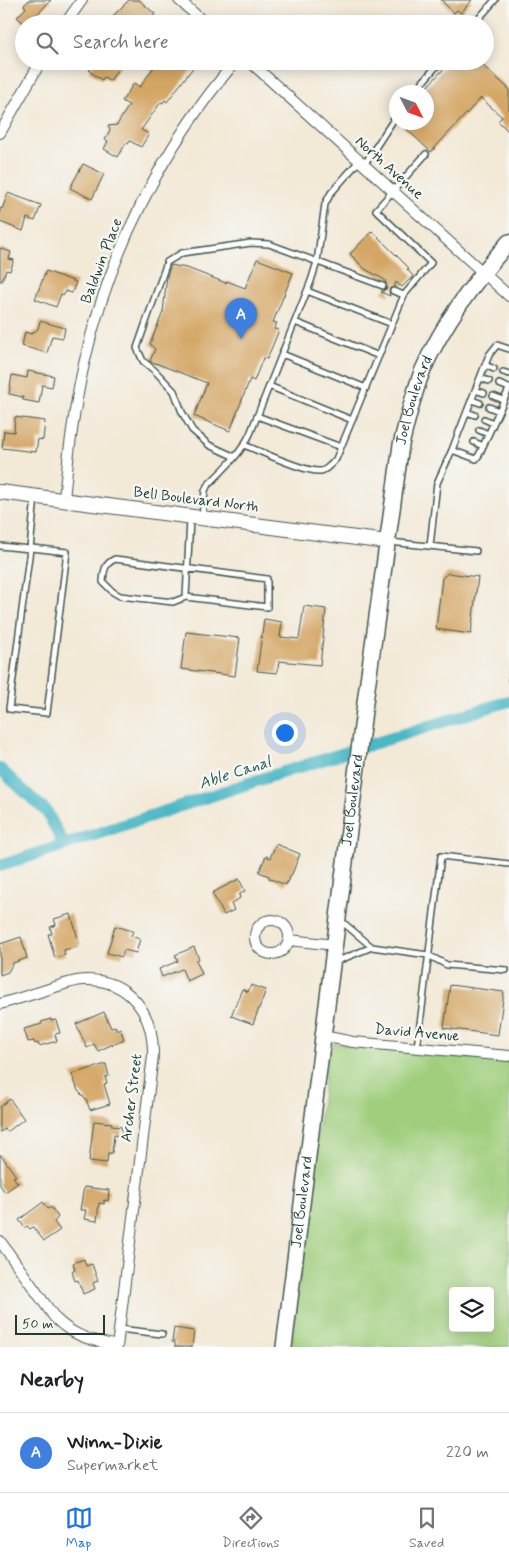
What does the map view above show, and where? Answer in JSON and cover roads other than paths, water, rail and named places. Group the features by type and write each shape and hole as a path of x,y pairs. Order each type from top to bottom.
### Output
{"main road":[{"name":"Joel Boulevard","path":"284,1347 362,725 401,445 410,408 422,372 437,342 453,312 482,272 509,242"}],"street":[{"path":"72,15 82,0"},
{"path":"179,0 196,15"},
{"path":"0,133 36,70"},
{"name":"Baldwin Place","path":"64,500 69,452 82,372 94,324 109,280 131,226 166,159 196,113 229,70"},
{"name":"North Avenue","path":"259,70 509,296"},
{"name":"Bell Boulevard North","path":"0,492 387,542"},
{"path":"289,940 335,945"},
{"name":"Archer Street","path":"0,1004 68,983 84,980 99,981 126,992 144,1012 151,1026 154,1041 153,1056 117,1346"},
{"name":"David Avenue","path":"323,1036 353,1042 509,1056"},
{"path":"0,1241 55,1318 64,1327 76,1335 117,1346"}],"lane":[{"path":"482,15 496,0"},
{"path":"420,85 433,70"},
{"path":"186,597 187,568 196,516 208,486 244,445 257,416 317,262 325,204 331,193 362,163 389,126"},
{"path":"244,445 310,470 322,471 336,459 404,295 431,263 376,210 426,154"},
{"path":"235,457 209,445 192,430 182,412 174,391 143,361 137,348 167,262 182,253 251,243 269,244 383,286"},
{"path":"307,291 392,324"},
{"path":"393,291 404,295"},
{"path":"295,322 379,356"},
{"path":"430,546 437,483 489,355 497,345 509,349"},
{"path":"282,354 366,388"},
{"path":"485,365 494,369"},
{"path":"480,378 490,381"},
{"path":"452,450 476,458 509,388 499,384"},
{"path":"269,386 352,420"},
{"path":"476,390 484,393"},
{"path":"493,396 504,400"},
{"path":"472,400 480,403"},
{"path":"489,406 499,411"},
{"path":"466,412 475,415"},
{"path":"257,416 341,447"},
{"path":"484,419 493,423"},
{"path":"462,423 470,426"},
{"path":"479,430 488,434"},
{"path":"458,434 465,437"},
{"path":"474,442 483,446"},
{"path":"0,546 30,549 67,552 47,713 9,709 30,549 35,496"},
{"path":"387,542 476,551"},
{"path":"115,559 268,579 267,607 186,597 173,602 120,596 103,582 104,569 108,562 115,559"},
{"path":"417,1048 441,856 509,864"},
{"path":"338,919 372,947"},
{"path":"332,963 372,947 428,955 448,965 506,970"},
{"path":"119,1329 162,1334"}],"waterway":[{"name":"Able Canal","path":"0,866 265,778 509,701"},
{"path":"0,769 47,812 64,845"}],"place":[{"name":"Winn-Dixie","path":"241,339"}]}
